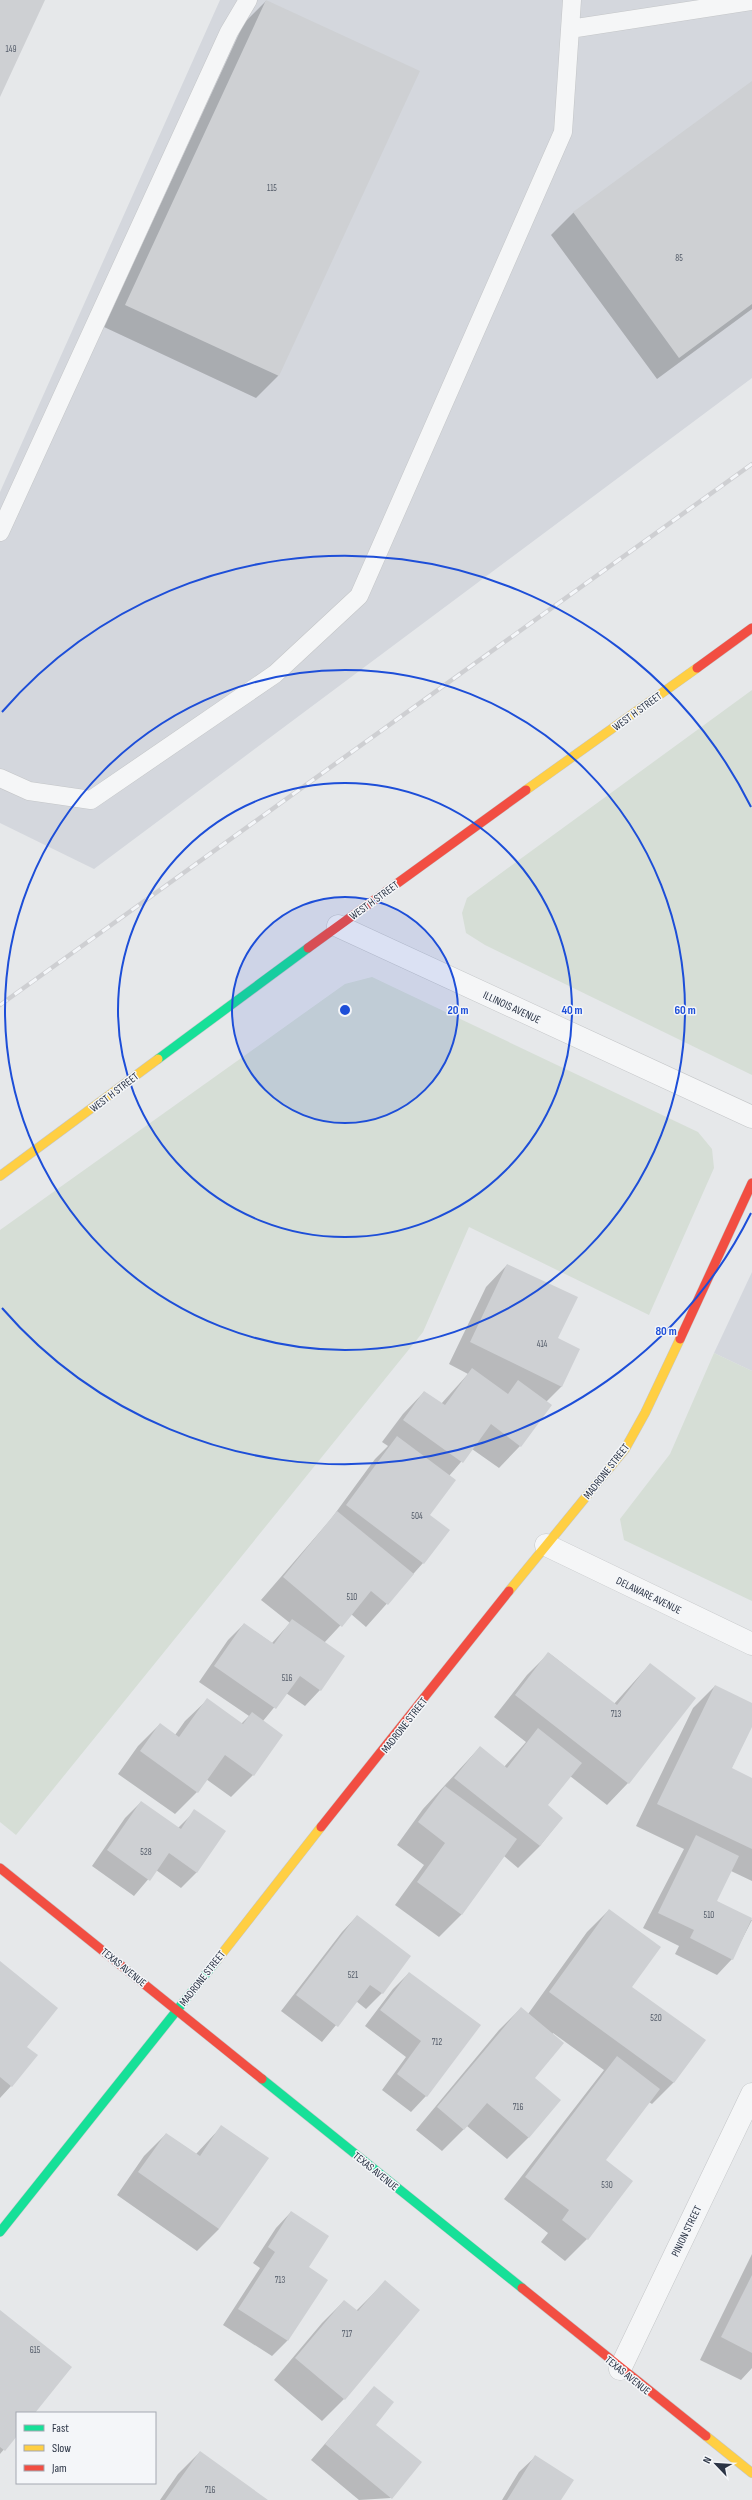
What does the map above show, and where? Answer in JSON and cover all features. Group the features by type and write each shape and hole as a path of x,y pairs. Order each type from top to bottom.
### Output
{"street":[{"name":"WEST H STREET","path":"0,1176 338,926 752,629"},
{"name":"ILLINOIS AVENUE","path":"338,926 752,1118"},
{"name":"MADRONE STREET","path":"0,2232 628,1443 645,1413 752,1183"},
{"name":"DELAWARE AVENUE","path":"546,1545 752,1644"},
{"name":"TEXAS AVENUE","path":"0,1868 620,2369 752,2473"},
{"name":"PINION STREET","path":"620,2369 752,2094"}],"lane":[{"path":"0,532 229,32 248,0"},
{"path":"0,778 29,791 92,800 275,674 359,596 563,132 572,0"},
{"path":"570,29 752,1"}],"shaded area":[{"path":"220,0 752,0 752,378 94,869 0,823 0,492"},
{"path":"752,690 752,1075 485,945 466,933 462,913 467,898"},
{"path":"372,977 698,1132 712,1149 714,1168 649,1315 469,1227 423,1332 16,1835 0,1822 0,1230 345,984"},
{"path":"752,1272 752,1371 714,1353"},
{"path":"714,1353 752,1371 752,1601 624,1540 620,1519 670,1454"}],"building":[{"path":"0,0 45,0 0,97"},
{"path":"266,0 420,71 279,376 125,305"},
{"path":"752,81 752,304 679,358 573,212"},
{"path":"507,1264 578,1297 558,1338 580,1349 562,1387 470,1342"},
{"path":"472,1368 508,1394 518,1380 552,1405 521,1447 491,1424 463,1463 403,1420 424,1391 445,1405"},
{"path":"397,1436 456,1480 430,1515 450,1530 424,1564 346,1505"},
{"path":"337,1511 414,1574 388,1605 371,1591 342,1627 283,1577"},
{"path":"292,1619 345,1656 321,1691 300,1676 276,1709 214,1666 244,1623 274,1644"},
{"path":"548,1652 617,1705 650,1663 696,1698 629,1784 515,1695"},
{"path":"715,1685 752,1703 752,1727 732,1768 752,1778 752,1849 657,1804"},
{"path":"207,1698 243,1724 252,1712 283,1735 254,1776 225,1755 198,1793 140,1751 160,1723 179,1737"},
{"path":"538,1728 582,1763 548,1805 563,1818 540,1846 454,1778 480,1746 507,1768"},
{"path":"445,1786 517,1839 462,1915 417,1882 445,1843 418,1822"},
{"path":"141,1801 181,1829 194,1809 226,1831 197,1873 169,1853 150,1881 107,1850"},
{"path":"696,1835 739,1856 717,1901 752,1918 733,1960 690,1938 694,1930 658,1913"},
{"path":"609,1909 661,1947 632,1987 706,2040 674,2083 549,1992"},
{"path":"357,1915 411,1956 383,1994 370,1985 338,2027 296,1995"},
{"path":"0,1961 58,2008 27,2047 38,2055 12,2087 0,2077"},
{"path":"409,1972 481,2025 427,2097 397,2074 421,2041 380,2010"},
{"path":"521,2007 564,2043 535,2078 561,2100 529,2138 487,2103 464,2130 437,2107"},
{"path":"617,2056 660,2089 606,2160 633,2181 588,2240 562,2220 569,2210 525,2177"},
{"path":"221,2125 269,2158 219,2229 138,2172 166,2133 200,2156"},
{"path":"291,2211 329,2236 309,2267 328,2280 288,2341 238,2309 275,2252 268,2247"},
{"path":"752,2275 752,2353 721,2337"},
{"path":"385,2280 420,2310 345,2400 295,2358 344,2300 358,2311"},
{"path":"0,2310 72,2367 36,2412 16,2412 16,2437 5,2451 0,2447"},
{"path":"374,2386 394,2402 376,2425 422,2462 392,2499 325,2444"},
{"path":"200,2451 268,2500 165,2500"},
{"path":"535,2455 574,2480 561,2500 507,2500"}],"railway":[{"path":"0,1005 752,464"}],"traffic: fast":[{"path":"158,1059 308,948"},
{"path":"0,2232 217,1960"},
{"path":"262,2079 522,2288"}],"traffic: slow":[{"path":"526,790 697,668"},
{"path":"0,1176 158,1059"},
{"path":"509,1591 625,1449 645,1413 680,1339"},
{"path":"217,1960 321,1827"},
{"path":"706,2436 752,2473"}],"traffic: jam":[{"path":"697,668 752,628"},
{"path":"308,948 526,790"},
{"path":"680,1339 752,1183"},
{"path":"321,1827 509,1591"},
{"path":"0,1868 262,2079"},
{"path":"522,2288 706,2436"}]}
